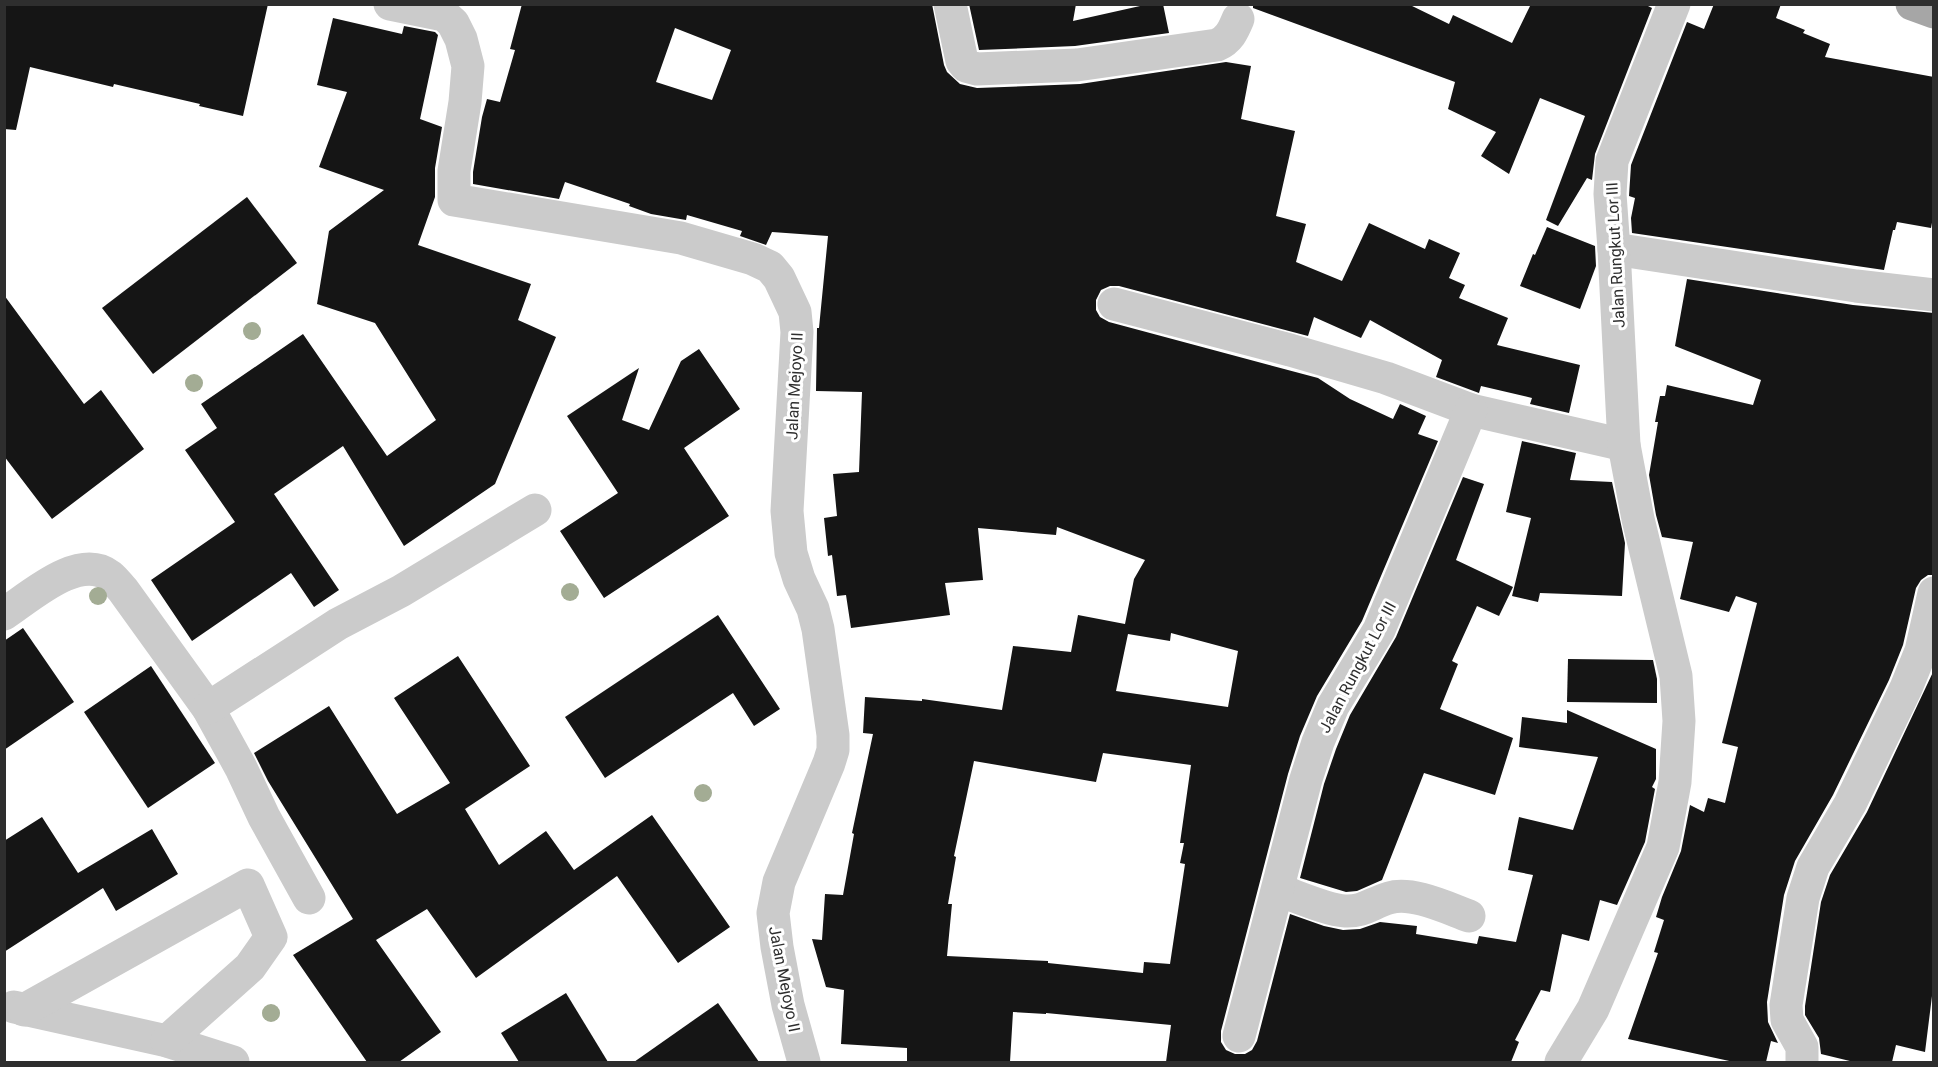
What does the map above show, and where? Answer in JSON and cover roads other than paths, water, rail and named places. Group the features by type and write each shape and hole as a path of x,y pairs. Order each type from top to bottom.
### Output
{"main road":[{"path":"1912,4 1934,12"}],"street":[{"name":"Jalan Mejoyo II","path":"390,4 444,15 453,22 461,39 468,66 454,171 454,200 681,238 753,259 770,267 779,278 795,312 797,332 787,511 791,553 799,579 813,609 818,629 833,735 829,763 779,882 773,913 788,1005 804,1062"},
{"path":"950,4 962,61 966,66 977,69 1077,65 1217,45 1225,41 1233,32 1238,19"},
{"name":"Jalan Rungkut Lor III","path":"1561,1062 1593,1009 1663,847 1675,782 1679,721 1676,676 1638,519 1624,445 1610,194 1612,161 1674,4"},
{"path":"1614,249 1856,286 1934,295"},
{"path":"1114,304 1290,350 1386,378 1471,410 1624,445"},
{"name":"Jalan Rungkut Lor III","path":"1239,1036 1306,779 1318,742 1333,706 1379,630 1471,410"},
{"path":"208,708 338,624 401,591 535,510"},
{"path":"4,614 62,576 79,569 92,568 110,575 208,708 309,898"},
{"path":"1802,1062 1802,1047 1787,1020 1786,1005 1803,898 1821,851 1850,804 1928,647 1934,593"},
{"path":"14,1007 248,885 271,937 250,967 167,1041"},
{"path":"1278,890 1341,911 1358,911 1390,897 1402,896 1425,900 1470,916"},
{"path":"14,1007 167,1041 233,1062"}]}
